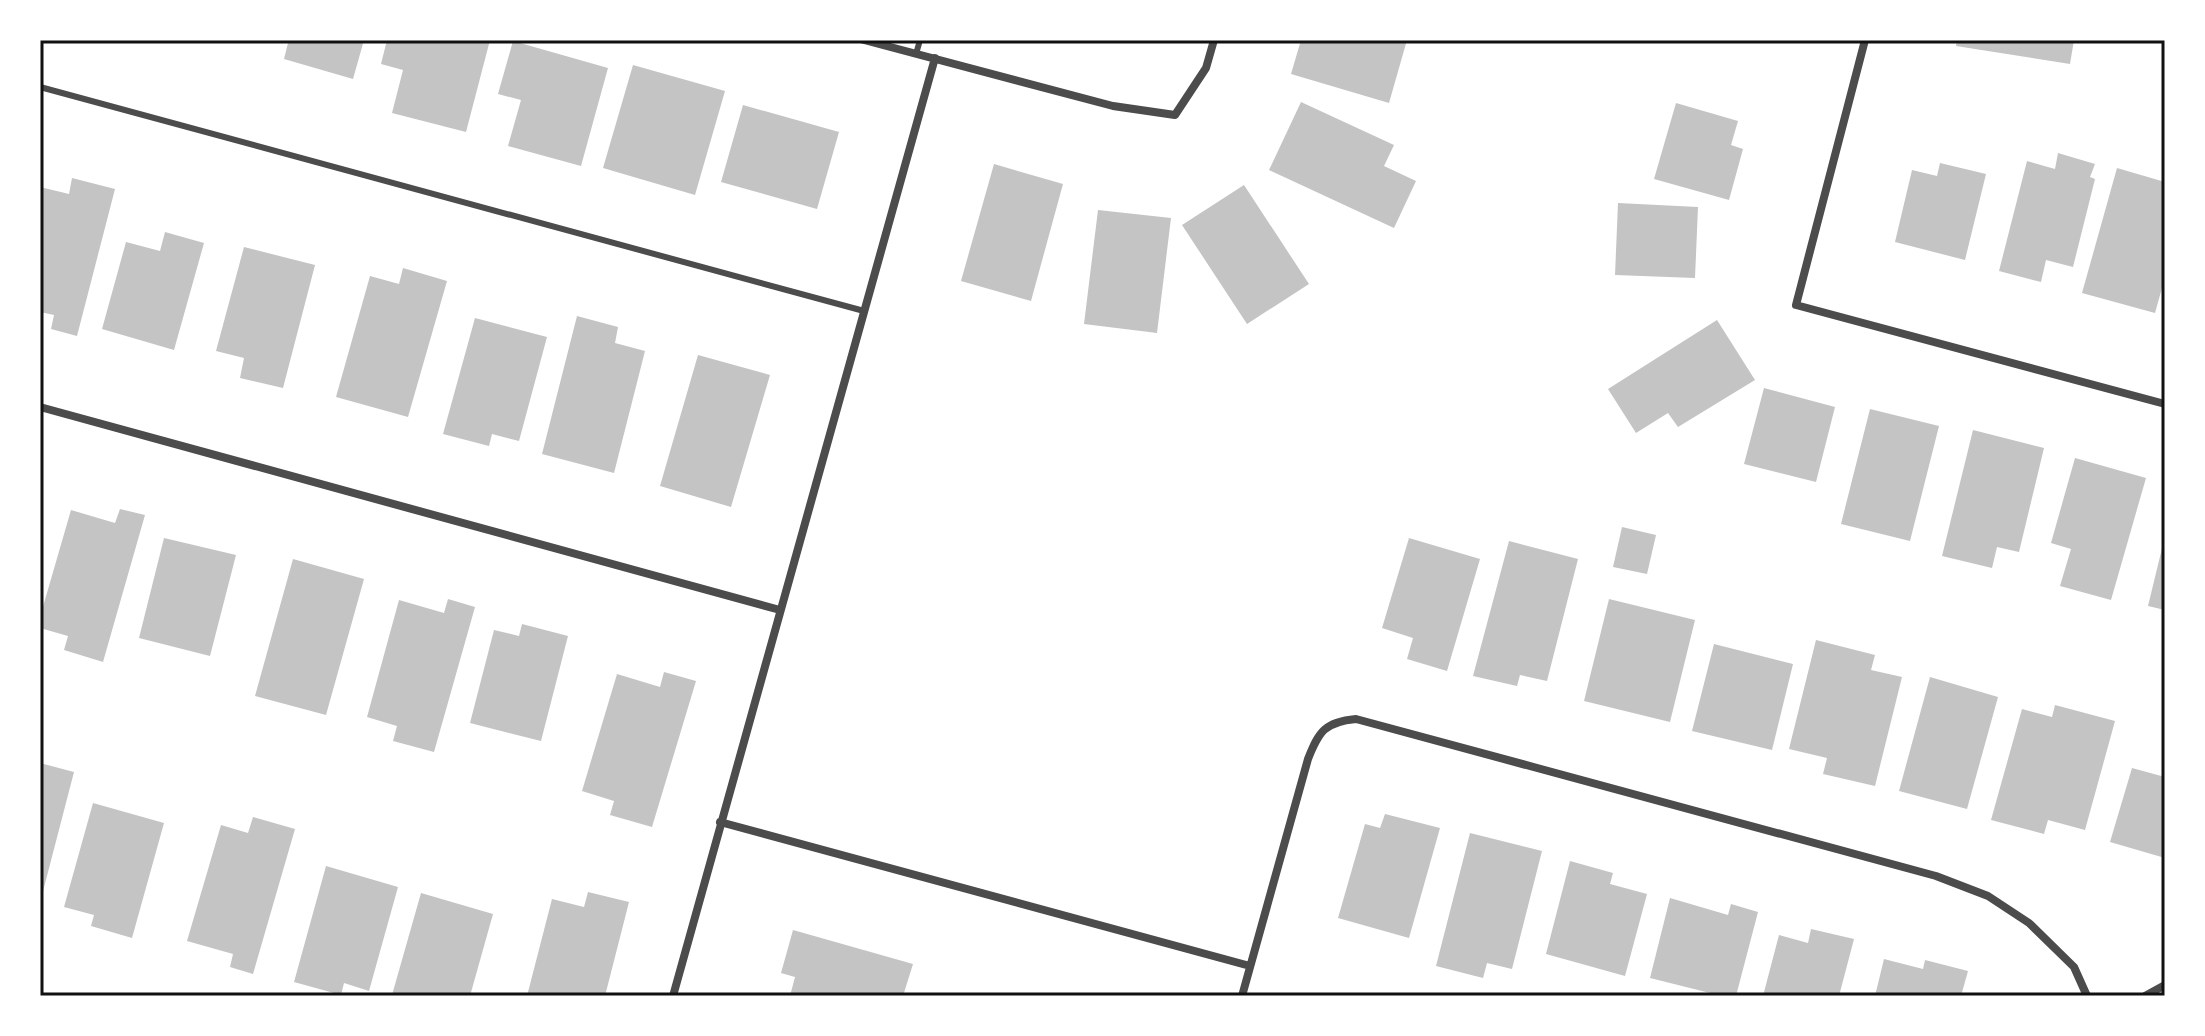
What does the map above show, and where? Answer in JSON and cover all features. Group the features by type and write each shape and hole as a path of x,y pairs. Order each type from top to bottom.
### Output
{"street":[{"path":"864,40 1113,106 1175,115 1206,68 1214,40"},
{"path":"1865,40 1796,305 2165,404"},
{"path":"673,996 935,58"},
{"path":"40,407 780,610"},
{"path":"1242,996 1308,759 1326,726 1356,719 1936,876 1988,896 2029,923 2074,967 2087,996"},
{"path":"720,822 1250,966"},
{"path":"2145,996 2165,985"}],"lane":[{"path":"916,54 920,40"},
{"path":"40,87 864,311"}],"building":[{"path":"283,40 364,40 353,79 284,59 288,43"},
{"path":"387,40 490,40 466,132 392,113 403,70 381,64"},
{"path":"1301,40 1407,40 1389,103 1291,74"},
{"path":"1957,40 2074,40 2070,64 1956,46"},
{"path":"513,41 608,68 581,166 508,146 521,100 498,94"},
{"path":"633,65 725,91 695,195 603,168"},
{"path":"1301,102 1394,145 1384,166 1416,181 1394,228 1269,170"},
{"path":"1676,103 1738,121 1731,145 1743,149 1729,200 1654,179"},
{"path":"743,105 839,132 817,209 721,182"},
{"path":"2058,153 2095,164 2090,177 2095,179 2073,267 2046,260 2041,282 1999,271 2027,161 2055,169"},
{"path":"1940,163 1986,174 1965,260 1895,242 1912,170 1937,176"},
{"path":"994,164 1063,184 1031,301 961,281"},
{"path":"2117,168 2165,182 2165,277 2155,313 2082,293"},
{"path":"72,178 115,189 77,336 51,329 54,315 40,312 40,187 69,194"},
{"path":"1244,185 1309,284 1247,324 1182,225"},
{"path":"1618,203 1698,207 1695,278 1615,275"},
{"path":"1098,210 1171,218 1157,333 1084,324"},
{"path":"165,232 204,243 174,350 102,329 126,242 160,251"},
{"path":"244,247 315,265 283,388 240,378 244,358 216,351"},
{"path":"403,268 447,281 408,417 336,397 370,276 399,284"},
{"path":"577,316 618,327 615,343 645,351 614,473 542,454"},
{"path":"475,318 547,337 519,441 492,434 489,446 443,434"},
{"path":"1717,320 1755,380 1678,427 1668,413 1636,433 1608,389"},
{"path":"698,355 770,375 731,507 660,486"},
{"path":"1764,388 1835,407 1816,482 1744,464"},
{"path":"1870,409 1939,426 1910,541 1841,524"},
{"path":"1973,430 2044,448 2019,552 1997,547 1992,568 1942,556"},
{"path":"2075,458 2146,478 2111,600 2060,586 2071,549 2051,543"},
{"path":"120,509 145,515 103,662 64,650 68,636 40,628 40,617 71,510 115,523"},
{"path":"1622,527 1656,535 1647,574 1613,567"},
{"path":"164,538 236,555 210,656 139,638"},
{"path":"1409,538 1480,559 1447,671 1407,659 1413,638 1382,628"},
{"path":"2165,540 2165,610 2148,606"},
{"path":"1509,541 1578,559 1547,681 1520,675 1517,686 1473,676"},
{"path":"293,559 364,579 326,715 255,696"},
{"path":"448,599 475,607 434,752 393,741 397,726 367,717 399,600 444,613"},
{"path":"1609,599 1695,620 1670,722 1584,701"},
{"path":"522,624 568,636 541,741 470,723 494,630 519,636"},
{"path":"1816,640 1875,655 1871,670 1902,677 1875,786 1823,774 1827,758 1789,749"},
{"path":"1714,644 1793,664 1772,750 1692,731"},
{"path":"664,672 696,681 652,827 610,815 614,801 582,791 617,674 660,687"},
{"path":"1930,677 1998,697 1967,809 1899,791"},
{"path":"2055,705 2115,721 2085,830 2048,820 2044,834 1991,820 2022,709 2052,717"},
{"path":"40,763 74,772 41,899 40,899"},
{"path":"2132,768 2165,777 2165,858 2110,842"},
{"path":"93,803 164,823 132,938 91,926 94,915 64,907"},
{"path":"1385,814 1440,828 1409,938 1338,918 1365,824 1380,828"},
{"path":"253,817 295,829 253,974 230,967 233,954 187,941 221,825 248,833"},
{"path":"1470,833 1542,851 1512,969 1487,963 1483,978 1436,966"},
{"path":"1570,861 1613,873 1610,884 1647,894 1625,976 1546,954"},
{"path":"326,866 398,887 369,991 344,983 341,995 294,982"},
{"path":"588,892 629,902 605,996 527,996 552,899 584,907"},
{"path":"421,893 493,914 470,996 392,995"},
{"path":"1670,898 1728,915 1731,904 1758,912 1736,996 1722,996 1650,978"},
{"path":"1811,929 1854,939 1839,996 1763,996 1779,935 1808,943"},
{"path":"793,930 913,964 903,996 790,996 795,977 781,973"},
{"path":"1884,959 1923,969 1925,960 1968,971 1961,996 1875,996"}]}
